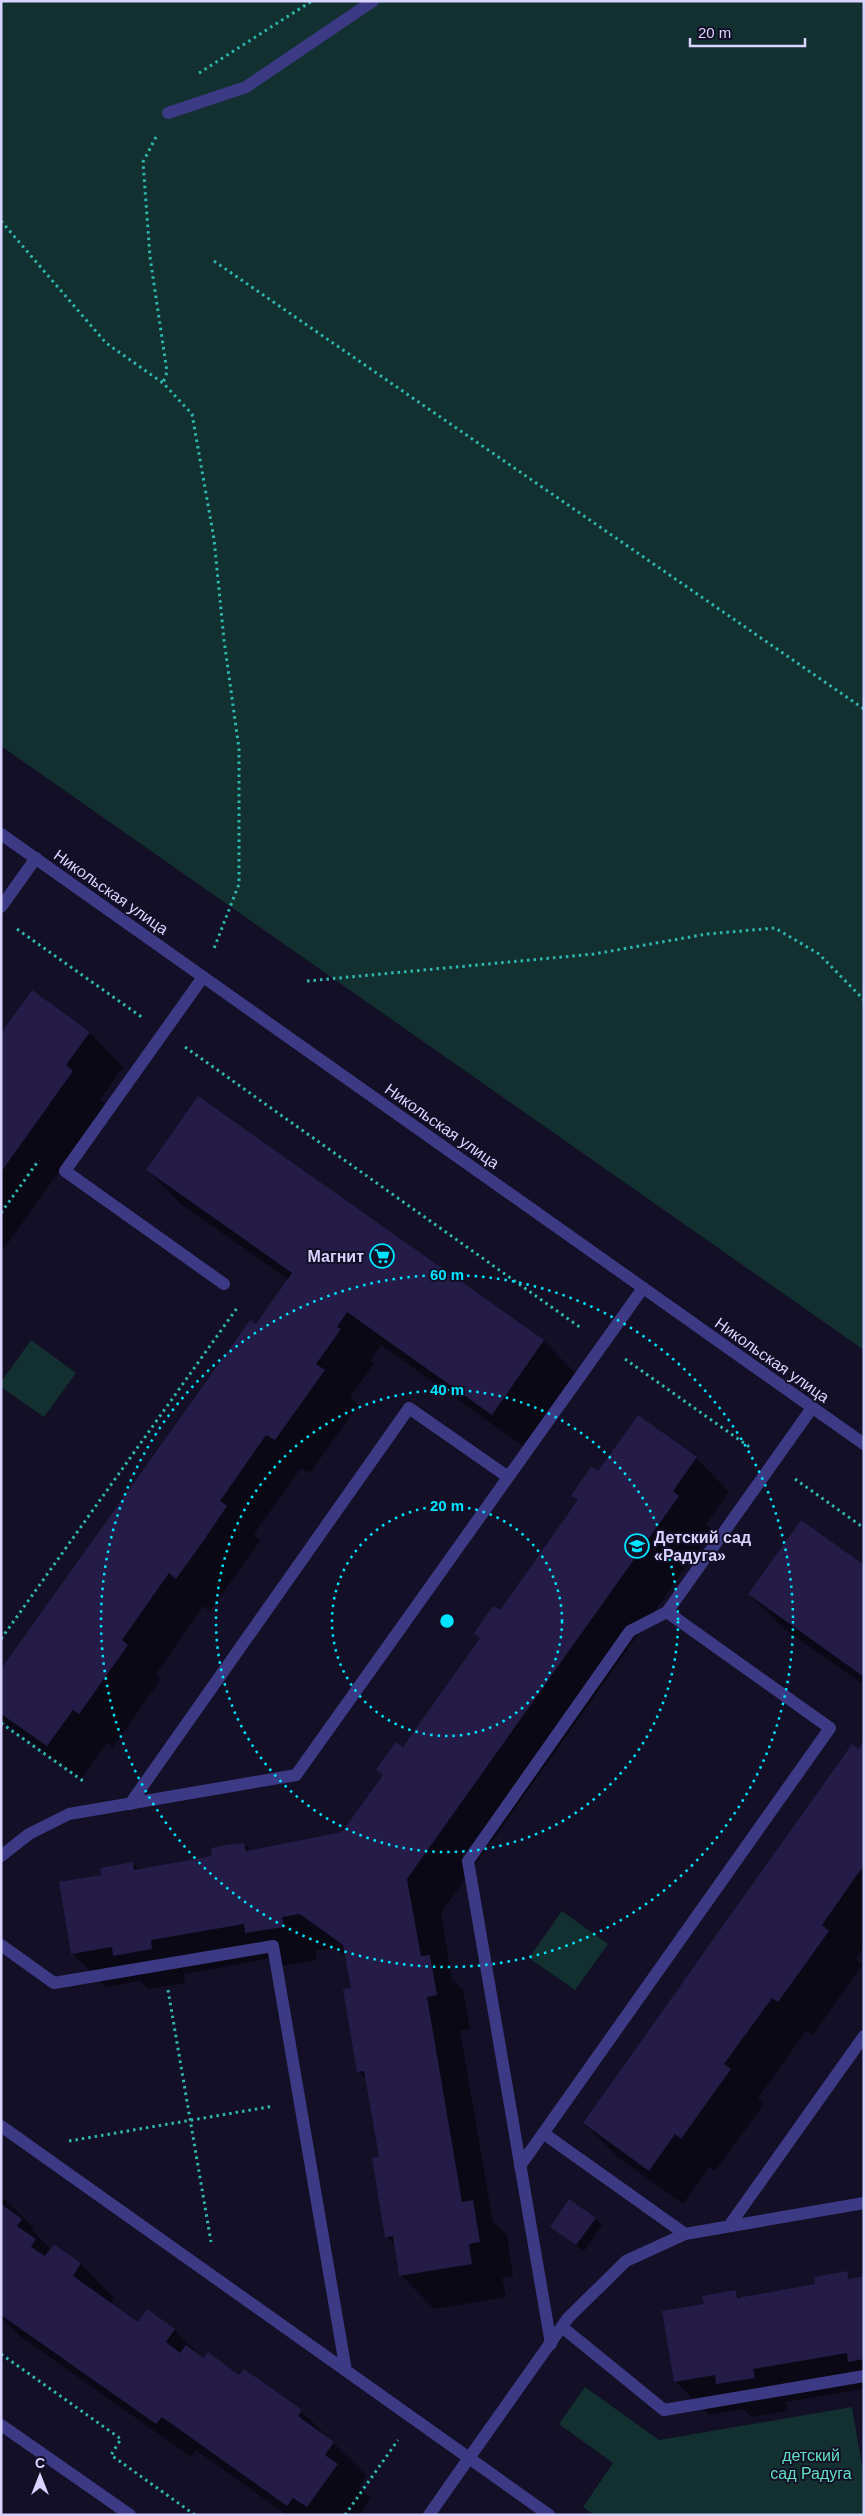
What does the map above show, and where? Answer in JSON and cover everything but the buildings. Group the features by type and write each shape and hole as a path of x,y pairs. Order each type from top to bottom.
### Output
{"street":[{"path":"168,113 246,87 373,1"},
{"name":"Никольская улица","path":"1,834 864,1444"},
{"path":"1,906 36,858"},
{"path":"203,977 65,1171 224,1284"},
{"path":"1,1856 29,1834 69,1814 296,1775 643,1288"},
{"path":"124,1805 409,1408 508,1477"},
{"path":"550,2344 468,1860 630,1631 667,1612 812,1408"},
{"path":"520,2166 830,1728 667,1612"},
{"path":"1,1944 54,1983 273,1946 346,2371"},
{"path":"729,2226 864,2036"},
{"path":"1,2126 549,2515"},
{"path":"543,2133 685,2234"},
{"path":"429,2515 562,2328 626,2261 685,2234 864,2203"},
{"path":"562,2328 664,2410 864,2376"},
{"path":"1,2425 130,2515"}],"path":[{"path":"193,76 312,1"},
{"path":"163,383 168,372 150,257 143,162 168,113"},
{"path":"1,221 106,344 163,383 192,414 214,539 224,640 239,749 239,884 203,977"},
{"path":"214,261 864,709"},
{"path":"9,923 864,1528"},
{"path":"307,981 594,954 707,934 775,928 819,954 864,1000"},
{"path":"1,1639 244,1298 224,1284"},
{"path":"1,1723 124,1805"},
{"path":"163,1965 218,2280"},
{"path":"31,2148 300,2102"},
{"path":"1,2354 121,2439 111,2455 195,2515"},
{"path":"345,2515 414,2419"}],"green space":[{"path":"1,1 864,1 864,1350 1,746"},
{"path":"31,1340 76,1373 44,1417 1,1387 1,1382"},
{"path":"562,1911 608,1944 575,1990 529,1958"},
{"name":"детский сад Радуга","path":"585,2387 659,2440 852,2407 864,2477 864,2515 594,2515 583,2507 613,2463 559,2424"}],"place":[{"name":"Магнит","path":"382,1256"},
{"name":"Детский сад «Радуга»","path":"637,1546"}]}
